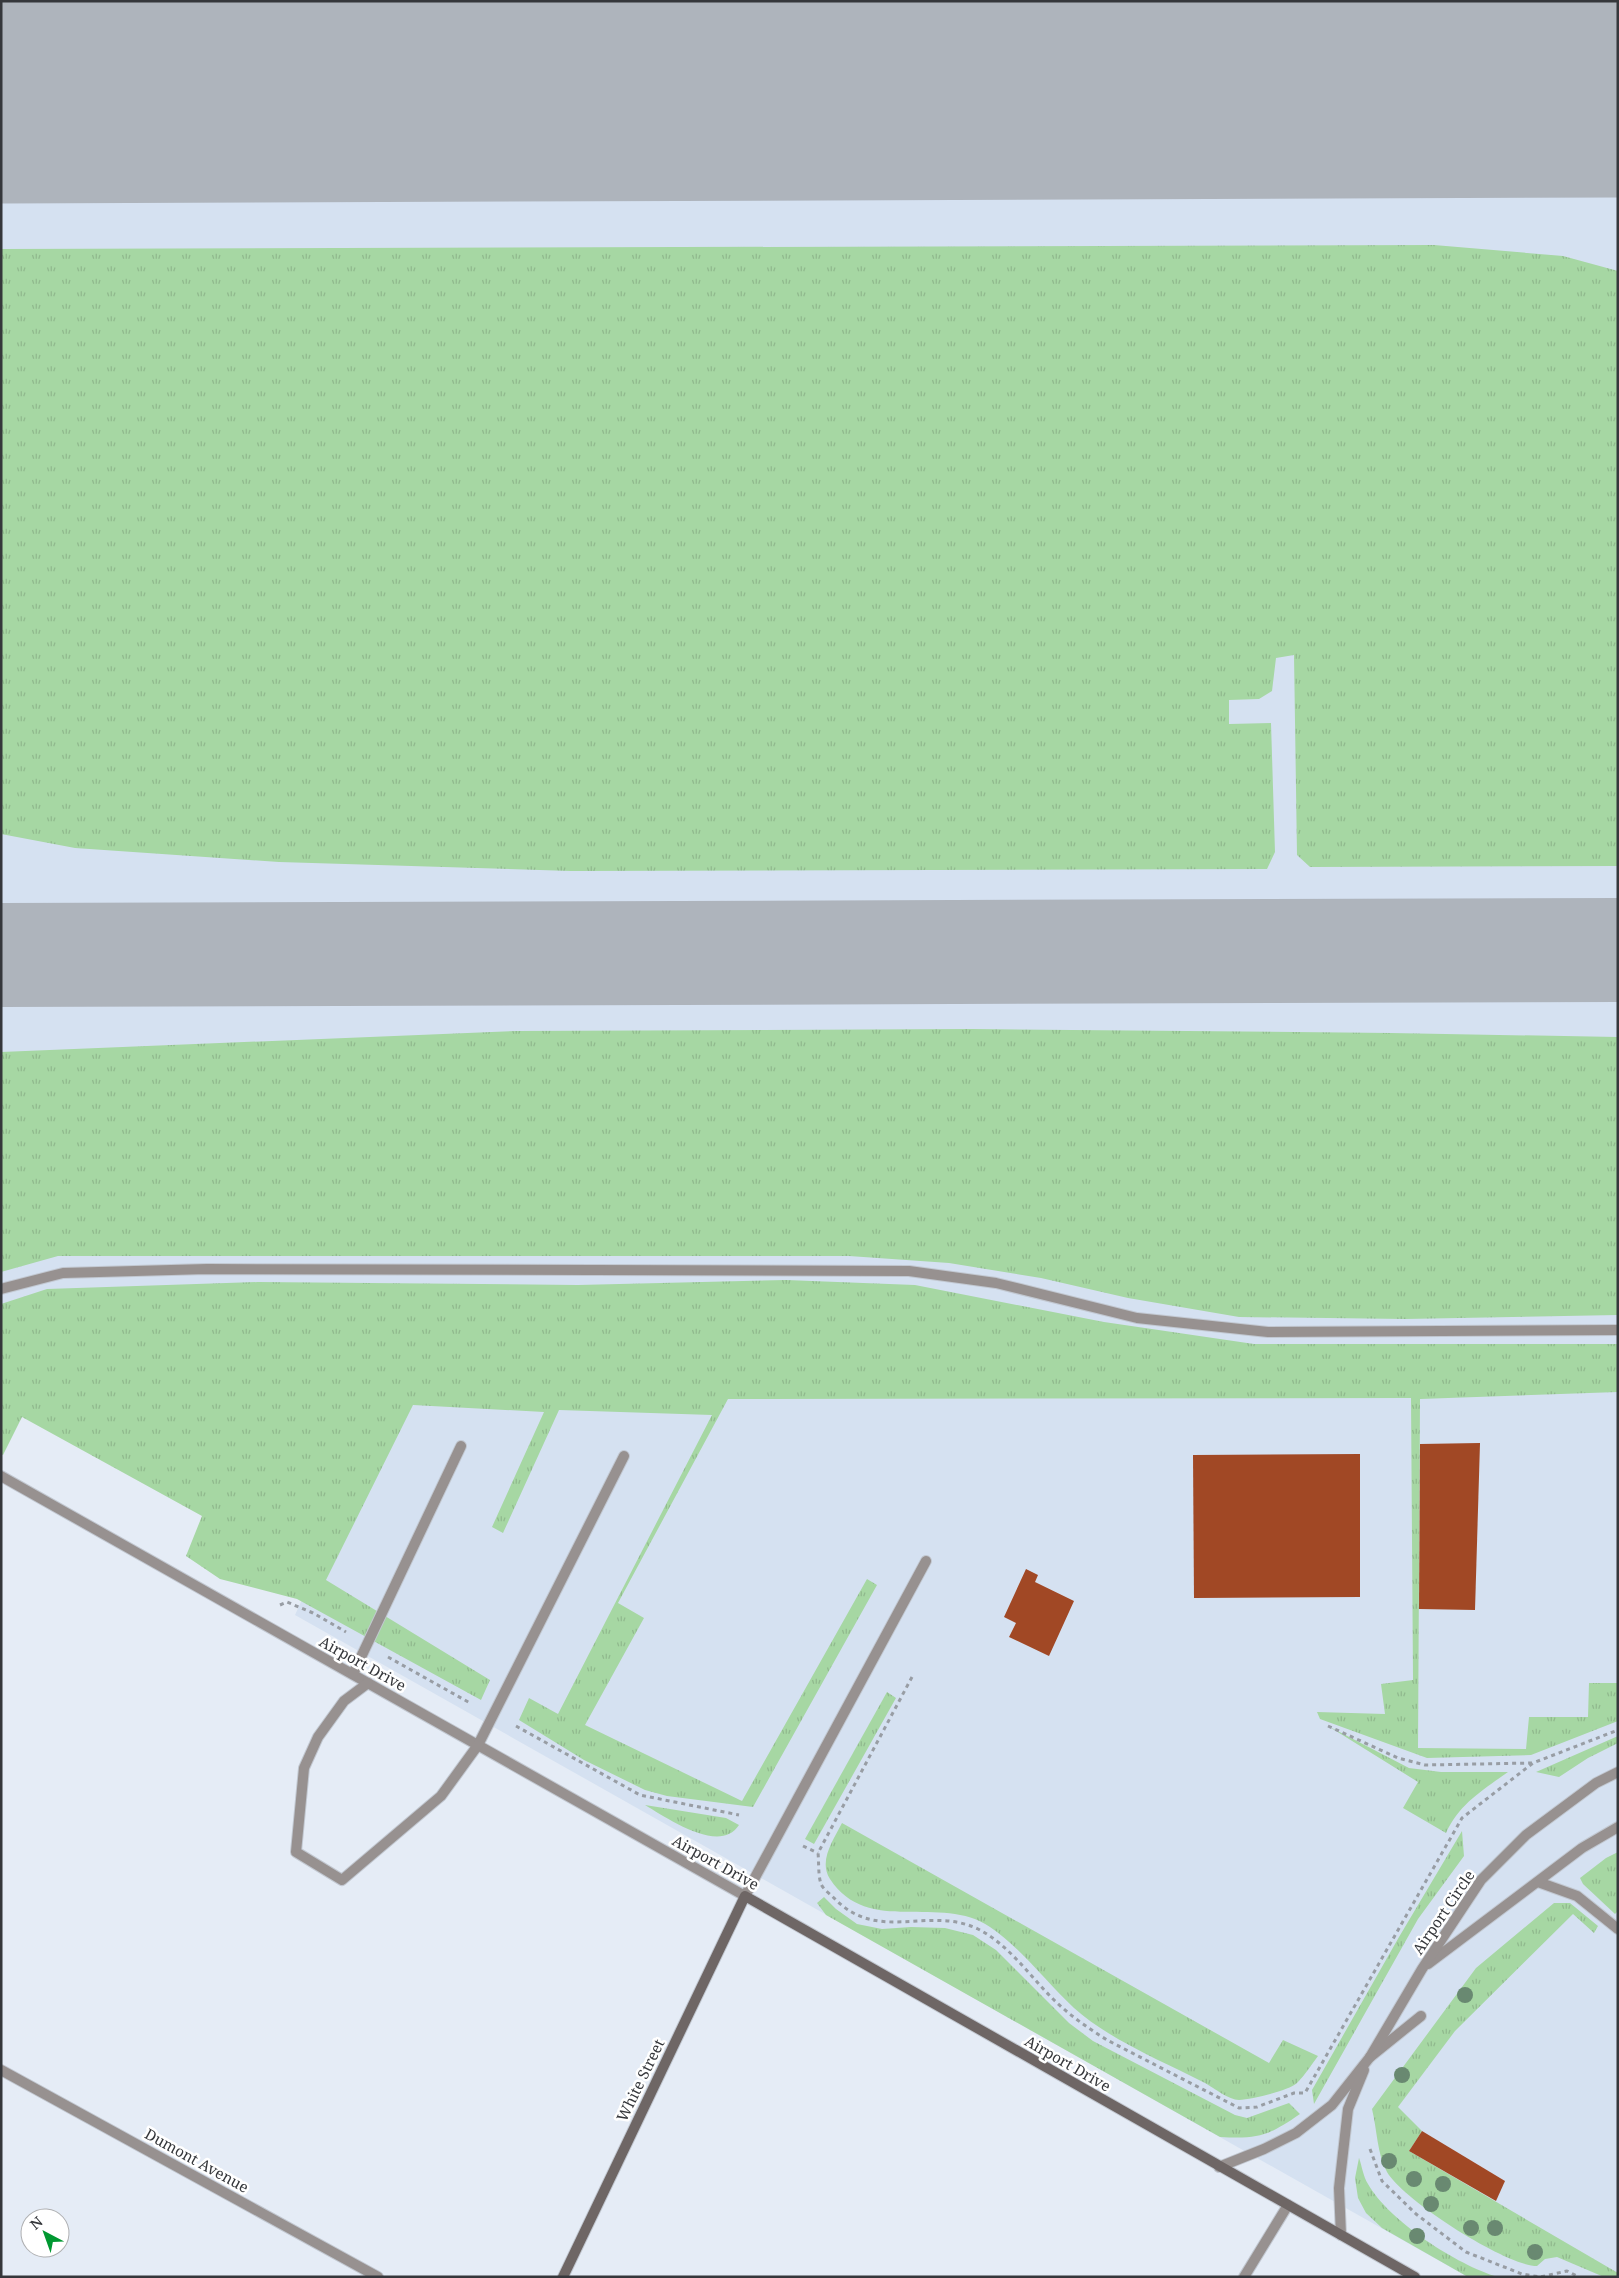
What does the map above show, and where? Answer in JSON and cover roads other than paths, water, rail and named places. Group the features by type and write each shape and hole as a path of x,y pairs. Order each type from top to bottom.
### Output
{"main road":[{"name":"Airport Drive","path":"745,1896 1415,2277"},
{"name":"White Street","path":"563,2277 745,1896"}],"street":[{"path":"1,1288 64,1273 207,1269 909,1271 996,1283 1137,1318 1268,1332 1618,1330"},
{"path":"353,1674 462,1446"},
{"path":"368,1683 344,1701 318,1736 304,1768 296,1852 342,1880 441,1796 478,1745 624,1456"},
{"name":"Airport Drive","path":"1,1476 745,1896"},
{"path":"745,1896 926,1561"},
{"name":"Airport Circle","path":"1341,2235 1339,2188 1348,2109 1370,2057 1422,1969 1481,1880 1526,1835 1596,1783 1618,1772"},
{"path":"1422,1969 1582,1848 1618,1827"},
{"path":"1538,1882 1577,1896 1618,1930"},
{"path":"1370,2057 1421,2016"},
{"name":"Airport Circle","path":"1220,2166 1264,2149 1296,2133 1332,2105 1370,2057"},
{"name":"Dumont Avenue","path":"1,2070 378,2277"},
{"path":"1244,2277 1288,2205"}]}
